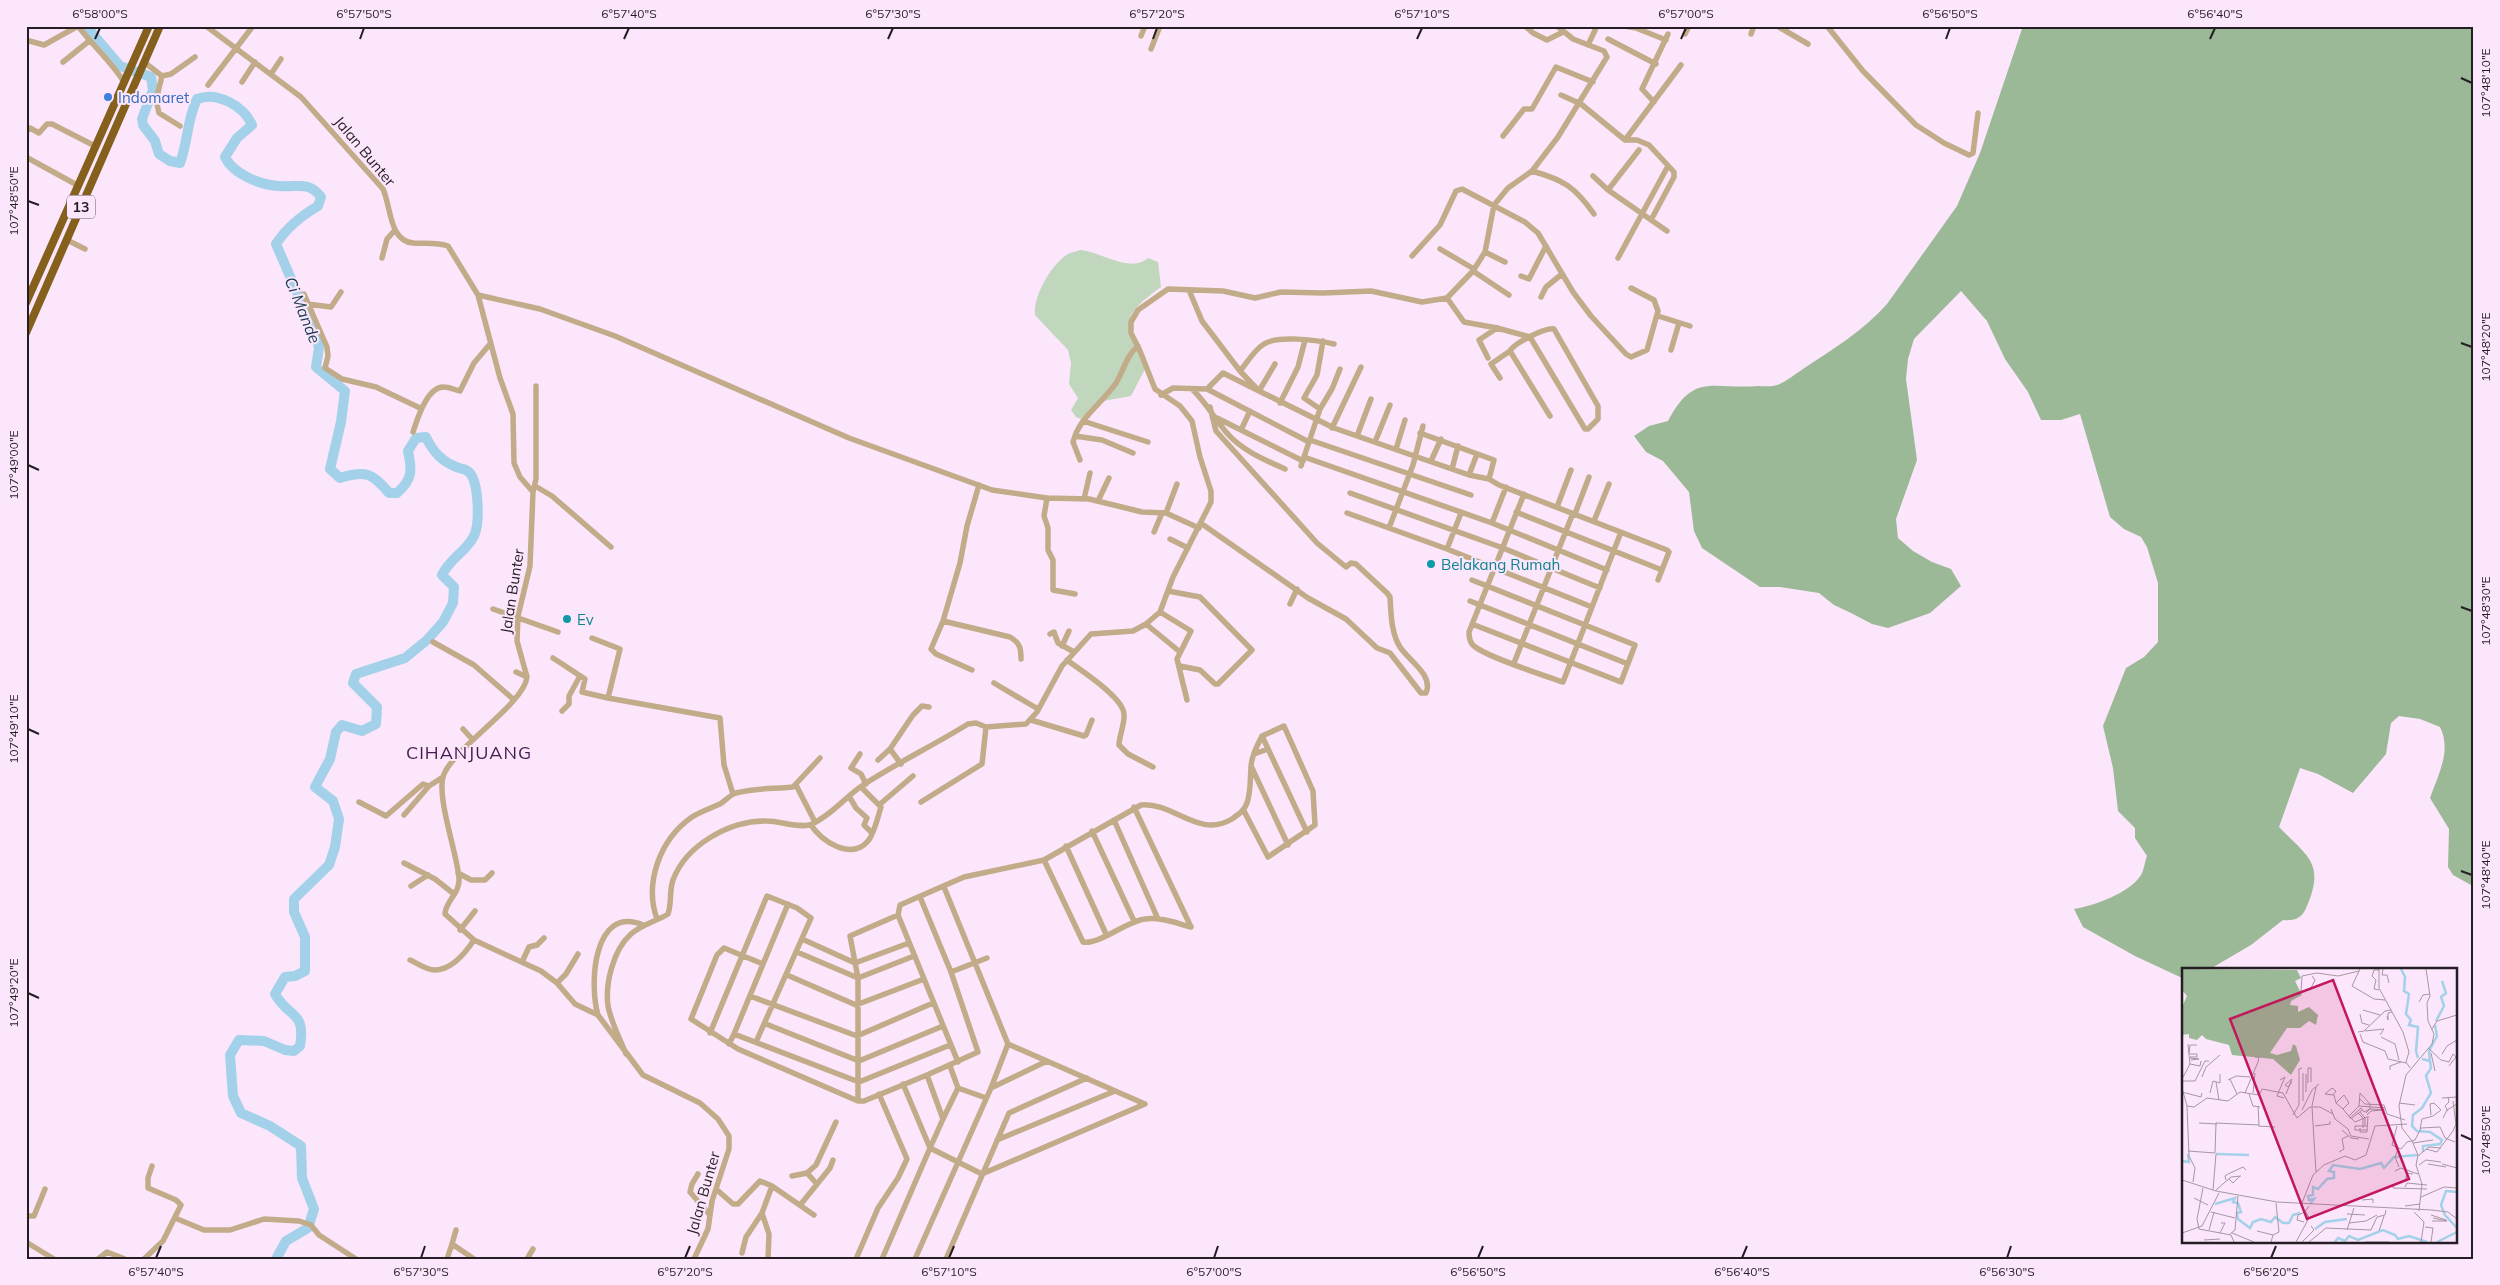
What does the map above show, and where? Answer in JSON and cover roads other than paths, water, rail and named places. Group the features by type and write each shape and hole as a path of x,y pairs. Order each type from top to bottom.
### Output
{"highway":[{"name":"13","path":"26,303 149,26"},
{"name":"13","path":"26,333 160,26"},
{"path":"136,56 145,61"},
{"path":"121,90 130,94"}],"street":[{"path":"26,40 44,45 78,26 89,41 126,78"},
{"name":"Jalan Bunter","path":"206,26 300,97 380,184 388,199 395,230"},
{"path":"208,85 253,26"},
{"path":"1141,36 1145,26"},
{"path":"1151,49 1160,26"},
{"path":"1525,26 1533,34 1547,40 1563,32"},
{"path":"626,1054 608,1008 610,981 619,950 631,934 643,925 668,912 670,889 676,872 692,852 716,835 741,825 761,821 813,824 826,817 863,785 968,724 976,723 986,727 1023,726 1030,722 1067,660 1094,633 1124,633 1146,624 1160,612 1188,548 1212,502 1212,494 1200,457 1192,421 1180,406 1161,395 1151,383 1138,346 1131,333 1130,327 1138,310 1168,289 1223,290 1255,298 1293,291 1323,293 1375,291 1429,302 1446,298 1457,290 1474,270 1485,252 1494,205 1508,188 1532,170 1581,104 1607,55 1604,51 1563,32 1557,26"},
{"path":"1588,45 1597,26"},
{"path":"1624,26 1667,37 1656,64 1642,89 1654,102"},
{"path":"1685,34 1689,26"},
{"path":"1751,34 1754,26"},
{"path":"1777,26 1808,44"},
{"path":"1827,26 1863,71 1904,114 1916,125 1944,143 1969,155 1973,153 1978,113"},
{"path":"1608,39 1656,64"},
{"path":"63,62 89,41"},
{"path":"162,76 171,74 195,57"},
{"path":"271,74 281,59"},
{"path":"145,61 162,76"},
{"path":"242,82 254,62"},
{"path":"1625,140 1680,66"},
{"path":"1503,136 1524,109 1532,109 1556,68 1592,82"},
{"path":"162,76 156,100 158,112 180,126"},
{"path":"1561,95 1581,104 1625,140 1637,140 1649,145 1674,173 1674,177 1651,220"},
{"path":"26,132 30,128 39,133 50,124 95,146"},
{"path":"1608,190 1639,150"},
{"path":"26,157 77,185"},
{"path":"1618,258 1668,166"},
{"path":"1532,170 1565,182 1575,190 1594,214"},
{"path":"1593,176 1608,190 1667,231"},
{"path":"1412,256 1440,225 1456,191 1462,189 1525,222 1538,233 1562,274 1591,316 1629,356 1647,350 1658,316 1658,304 1631,288"},
{"path":"382,258 387,239 395,230 399,237 409,243 448,246 478,295 490,344 512,414 514,463 517,472 534,489 552,496 611,548"},
{"path":"67,240 85,249"},
{"path":"1521,276 1529,279 1546,246"},
{"path":"1440,250 1474,270 1509,295"},
{"path":"1485,252 1505,262"},
{"path":"1541,297 1546,287 1562,274"},
{"path":"1189,290 1202,321 1240,371 1259,391"},
{"path":"307,304 331,307 341,292"},
{"path":"304,294 327,347 328,356 325,368 342,379 391,392 420,408"},
{"path":"478,295 540,309 614,336 849,438 992,490 1047,498 1098,501 1142,512 1164,513 1201,526 1298,589 1308,598 1346,619 1377,648 1390,653 1421,693 1426,693 1427,682 1418,666 1399,646 1394,629 1390,597 1387,593 1356,564 1351,563 1347,567 1317,543 1216,430 1210,407"},
{"path":"1446,298 1464,322 1530,337 1585,429 1588,429 1598,419 1598,406 1558,334 1552,328 1530,337 1512,346 1510,351 1492,364 1500,378"},
{"path":"1658,316 1690,326"},
{"path":"1671,350 1680,323"},
{"path":"1488,358 1479,340 1497,328"},
{"path":"1240,371 1264,343 1294,339 1323,341 1334,344"},
{"path":"1280,403 1298,367 1305,340"},
{"path":"1320,410 1304,398 1317,375 1323,341"},
{"path":"413,432 420,408 438,388 443,387 460,391 474,363 490,344"},
{"path":"1080,460 1074,446 1079,425 1116,382 1128,355 1138,346"},
{"path":"1510,351 1550,416"},
{"path":"1259,391 1275,364"},
{"path":"1332,428 1361,367"},
{"path":"1303,461 1320,410 1332,389 1340,369"},
{"path":"1208,389 1223,373 1332,428 1468,475 1489,480 1668,550 1658,580"},
{"name":"Jalan Bunter","path":"527,677 517,641 518,616 530,566 536,386"},
{"path":"1161,395 1173,388 1208,389 1309,441 1410,473 1471,495"},
{"path":"1193,390 1210,407 1225,431 1237,443 1285,469"},
{"path":"1357,436 1371,399"},
{"path":"1375,442 1390,406"},
{"path":"1241,430 1250,411"},
{"path":"1217,418 1303,461 1404,491 1510,530 1607,570"},
{"path":"1396,449 1405,420"},
{"path":"1083,421 1148,442"},
{"path":"1389,528 1410,473 1423,426"},
{"path":"1420,433 1441,439 1495,461 1489,480"},
{"path":"1075,436 1102,440 1133,453"},
{"path":"1431,461 1441,439"},
{"path":"1452,469 1458,446"},
{"path":"1468,475 1477,454"},
{"path":"1557,507 1571,470"},
{"path":"1084,499 1090,473"},
{"path":"1514,663 1565,532 1589,477"},
{"path":"1098,501 1109,478"},
{"path":"1154,532 1177,484"},
{"path":"1594,521 1609,484"},
{"path":"972,670 931,650 943,621 979,485"},
{"path":"1492,523 1506,487"},
{"path":"1350,493 1503,548 1600,588"},
{"path":"1524,494 1469,632 1472,644 1478,649 1563,682 1621,532"},
{"path":"1047,498 1044,516 1048,528 1048,550 1053,560 1052,590 1075,594"},
{"path":"1516,512 1662,570"},
{"path":"1347,513 1447,548 1592,607"},
{"path":"1447,548 1461,513"},
{"path":"1170,539 1188,548"},
{"path":"1472,580 1635,645 1620,682 1472,624"},
{"path":"1290,604 1298,589"},
{"path":"1168,591 1200,598 1252,650 1218,684 1215,684 1200,670 1180,666"},
{"path":"1470,601 1628,664"},
{"path":"493,609 518,616 558,632"},
{"path":"1160,612 1191,631 1177,659 1187,700"},
{"path":"943,621 1010,637 1018,642 1021,660"},
{"path":"1146,624 1180,652"},
{"path":"1062,646 1069,631"},
{"path":"1050,634 1054,632 1058,643 1074,652"},
{"path":"592,638 620,649 608,698"},
{"path":"433,642 474,665 513,699"},
{"path":"553,658 586,680 582,692 657,708 719,717 724,765 733,794"},
{"path":"1067,660 1108,691 1122,707 1124,714 1118,746 1128,754 1153,767"},
{"path":"404,815 429,786 443,777 448,767 525,686 527,677 516,672"},
{"path":"562,711 569,704 570,696 580,676"},
{"path":"994,683 1038,709"},
{"path":"878,760 890,749 913,715 922,706 929,707"},
{"path":"1030,722 1084,736 1092,720"},
{"path":"1030,722 1031,730"},
{"path":"958,1062 898,915 900,905 964,877 1044,860 1134,807 1150,804 1169,809 1197,824 1213,825 1224,823 1244,811 1250,792 1251,766 1262,736 1284,726 1313,791 1316,822 1307,832 1288,846 1268,857 1244,811"},
{"path":"921,802 982,764 986,727"},
{"path":"463,730 473,740"},
{"path":"1262,736 1307,832"},
{"path":"890,749 901,764"},
{"path":"1254,754 1268,749"},
{"path":"796,785 819,836 848,850 857,848 868,841 880,811 879,805 863,785 861,774 851,768 860,754"},
{"path":"657,919 653,906 652,890 655,871 665,848 692,818 725,801 733,794 793,787 820,758"},
{"path":"1251,766 1288,846"},
{"path":"879,805 913,776"},
{"name":"Jalan Bunter","path":"443,777 444,799 459,883 445,914 460,930 474,940 541,971 557,983 574,1004 598,1015 643,1075 700,1103 727,1129 730,1140 729,1149 709,1214 708,1229 694,1259"},
{"path":"359,802 386,816 423,784 429,786"},
{"path":"849,796 856,808 867,818 864,825 871,832"},
{"path":"1044,860 1083,942 1087,942 1134,921 1158,919 1191,927 1134,807"},
{"path":"1114,820 1158,919"},
{"path":"1092,831 1134,921"},
{"path":"1066,846 1106,934"},
{"path":"404,863 428,875 454,894"},
{"path":"458,873 471,880 485,880 492,873"},
{"path":"411,886 428,875"},
{"path":"915,1259 991,1088 1008,1044 944,887"},
{"path":"710,1033 767,896 788,904 811,918 766,1024 756,1042"},
{"path":"764,964 727,948 720,952 691,1019 729,1044 858,1101 864,1101 926,1074 950,1066 978,1052 951,972 920,897"},
{"path":"729,1044 788,904"},
{"path":"460,930 475,911"},
{"path":"858,1101 859,1061 856,1005 858,978 850,936 898,915"},
{"path":"598,1015 593,994 593,967 603,940 614,927 624,922 634,921 643,925"},
{"path":"522,962 529,947 537,946 544,938"},
{"path":"802,939 855,963 909,943"},
{"path":"410,960 430,969 440,969 462,958 474,940"},
{"path":"797,952 858,978 914,956"},
{"path":"557,983 566,974 578,954"},
{"path":"951,972 987,958"},
{"path":"787,976 856,1005 924,980"},
{"path":"750,996 857,1036 934,1003"},
{"path":"766,1024 859,1061 942,1026"},
{"path":"734,1034 859,1082 950,1045"},
{"path":"903,1084 930,1148 982,1174 1145,1104 1008,1044"},
{"path":"991,1088 1047,1061"},
{"path":"882,1259 958,1088 950,1066"},
{"path":"926,1074 944,1119"},
{"path":"946,1259 1011,1111 1086,1078"},
{"path":"958,1088 986,1098"},
{"path":"997,1140 1115,1091"},
{"path":"856,1259 878,1208 898,1178 907,1159 879,1094"},
{"path":"792,1176 808,1174 816,1165 836,1122"},
{"path":"801,1204 830,1168 833,1160"},
{"path":"144,1259 163,1241 175,1218 180,1202 148,1188 148,1178 152,1166"},
{"path":"698,1174 690,1192 709,1214"},
{"path":"808,1174 816,1184"},
{"path":"716,1189 735,1204 741,1201 758,1181 772,1186 801,1204 814,1215"},
{"path":"742,1254 748,1234 762,1213 772,1186"},
{"path":"26,1216 34,1216 45,1189"},
{"path":"762,1213 769,1234 768,1259"},
{"path":"175,1218 204,1230 230,1230 264,1218 308,1224 319,1234 356,1259"},
{"path":"446,1259 456,1230"},
{"path":"26,1242 54,1259"},
{"path":"452,1244 474,1259"},
{"path":"527,1259 533,1249"},
{"path":"98,1259 107,1252 125,1259"}],"waterway":[{"name":"Ci Mande","path":"86,26 120,66 151,77 153,90 142,119 143,125 155,141 159,154 170,161 180,163 191,114 197,99 205,97 221,99 236,106 252,125 237,138 225,157 234,169 248,178 272,185 311,188 321,197 318,206 295,222 276,244 315,334 319,348 316,367 345,391 341,422 330,469 340,478 356,474 368,475 378,481 389,493 397,493 409,479 410,464 408,451 416,438 426,437 435,452 443,460 469,472 477,493 477,522 474,536 471,542 449,564 442,575 454,587 453,603 443,622 427,640 405,658 356,674 353,683 377,707 376,724 362,731 342,725 336,732 330,759 315,787 333,801 339,819 335,847 329,865 294,899 294,912 305,937 305,971 295,976 285,977 275,994 280,1002 295,1016 301,1026 300,1046 294,1051 285,1050 264,1041 239,1040 230,1055 233,1096 241,1113 270,1126 301,1146 302,1178 314,1209 308,1228 286,1241 276,1259"}],"place":[{"name":"Indomaret","path":"108,97"},
{"name":"Belakang Rumah","path":"1431,564"},
{"name":"Ev","path":"567,619"}],"district":[{"name":"CIHANJUANG","path":"469,752"}]}
